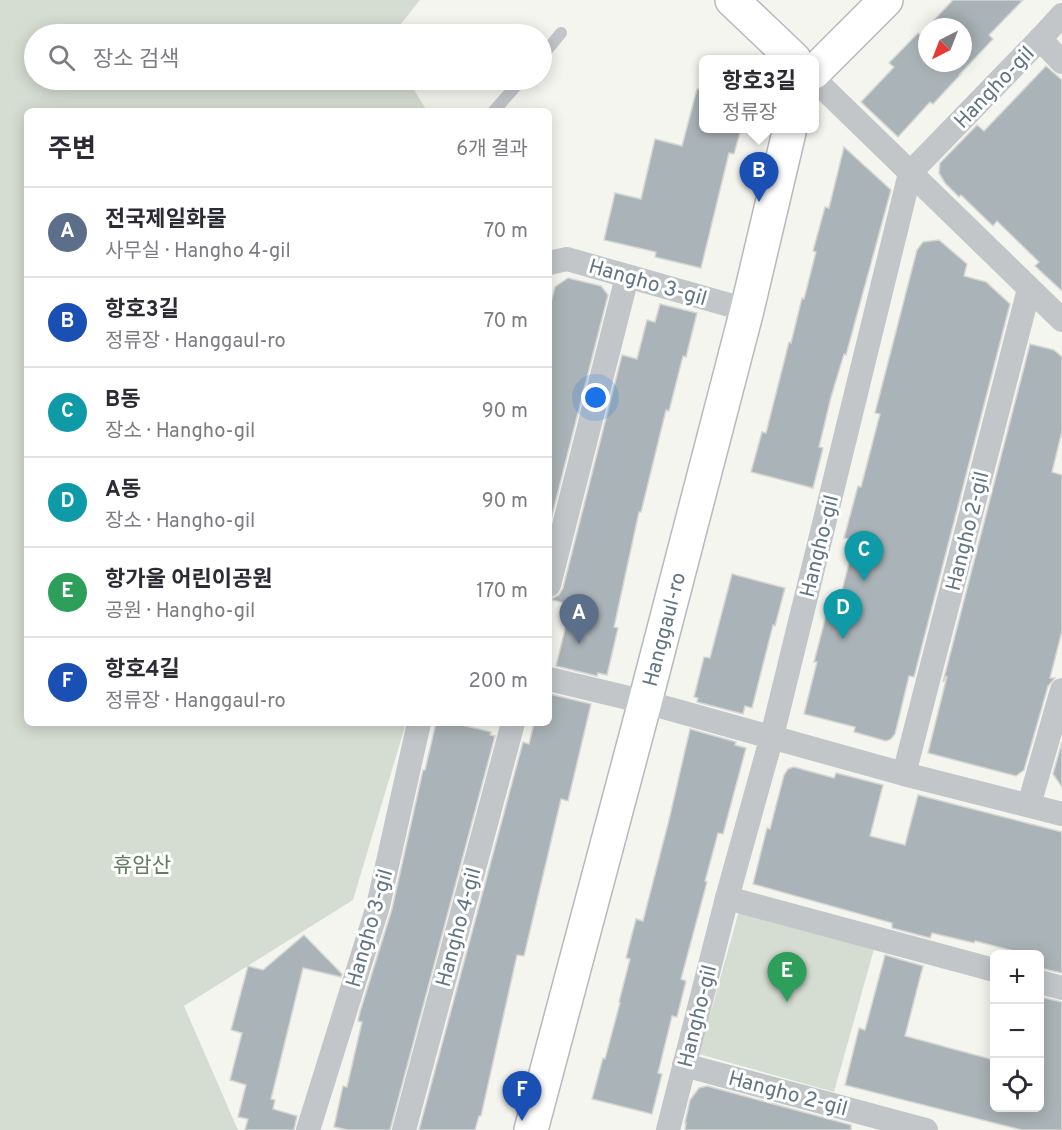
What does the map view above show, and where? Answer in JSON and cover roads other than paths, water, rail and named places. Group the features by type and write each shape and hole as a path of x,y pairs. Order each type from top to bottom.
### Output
{"main road":[{"path":"732,0 789,55"},
{"path":"819,67 886,0"},
{"name":"Hanggaul-ro","path":"531,1130 747,310 789,133"}],"street":[{"name":"Hangho-gil","path":"668,1130 727,898 772,736 910,172 1062,15"},
{"path":"1040,39 1062,62"},
{"path":"819,84 1062,320"},
{"name":"Hangho 3-gil","path":"552,262 567,259 747,310"},
{"path":"552,573 627,277"},
{"name":"Hangho 2-gil","path":"904,774 1029,289"},
{"path":"552,680 645,702 904,774 1062,814"},
{"path":"1029,805 1062,690"},
{"name":"Hangho 3-gil","path":"308,1130 378,906 418,726"},
{"name":"Hangho 4-gil","path":"404,1130 512,726"},
{"path":"727,898 990,969"},
{"path":"1044,983 1062,988"},
{"name":"Hangho 2-gil","path":"684,1065 926,1130"}],"lane":[{"path":"552,44 561,33"},
{"path":"497,108 512,90"}],"place":[{"name":"항호3길","path":"759,202"},
{"name":"B동","path":"864,581"},
{"name":"A동","path":"843,639"},
{"name":"전국제일화물","path":"579,644"},
{"name":"항가울 어린이공원","path":"787,1002"},
{"name":"항호4길","path":"522,1121"}],"park label":[{"name":"휴암산","path":"142,865"}]}
